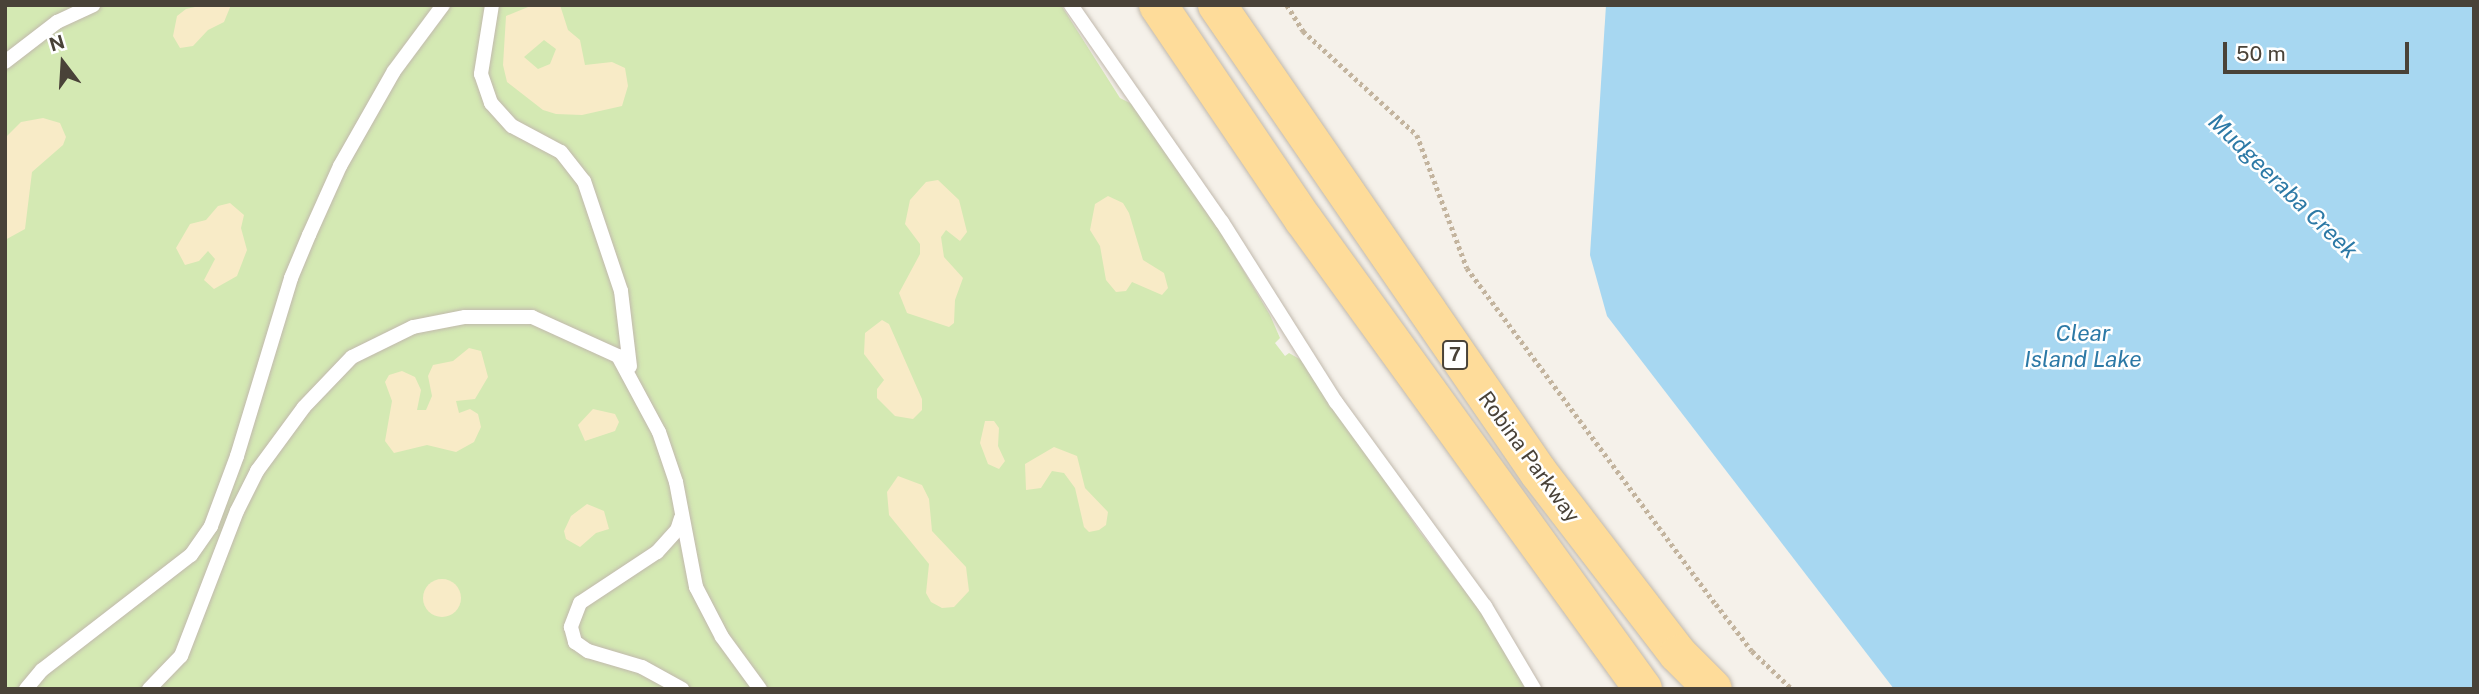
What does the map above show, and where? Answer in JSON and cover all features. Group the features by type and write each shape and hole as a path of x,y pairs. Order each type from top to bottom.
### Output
{"main road":[{"name":"Robina Parkway","path":"1158,5 1303,219 1643,689"},
{"name":"Robina Parkway","path":"1217,5 1539,473 1678,654 1713,689"}],"lane":[{"path":"5,62 57,22 93,5"},
{"path":"26,689 42,670 191,555 211,526 237,456 290,278 309,234 340,166 394,71 443,5"},
{"path":"492,5 481,74 491,103 512,126 561,152 584,181 621,291 626,356 676,482 691,566"},
{"path":"1071,5 1222,222 1336,402 1485,606 1534,689"},
{"path":"149,689 181,656 202,610 221,549 257,471 304,407 352,357 413,327 465,317 532,317 618,356 638,387"},
{"path":"597,345 612,347 623,330"},
{"path":"681,516 677,530 664,546 580,603 571,627 575,642 588,651 642,667 682,689"},
{"path":"664,546 680,545 722,637 760,689"}],"path":[{"path":"1287,5 1303,32 1417,135 1467,268 1752,651 1792,689"}],"green space":[{"path":"5,5 1061,5 1120,98 1132,104 1225,239 1270,315 1280,338 1275,343 1285,356 1289,353 1303,361 1420,532 1540,689 5,689"}],"sand":[{"path":"204,5 231,5 224,22 208,30 193,46 180,48 173,36 177,16 186,9"},
{"path":"533,5 560,5 568,30 580,40 585,65 612,62 625,68 628,86 622,106 582,115 556,114 543,110 507,82 503,65 506,16","holes":["544,40 556,49 550,64 538,69 524,57"]},
{"path":"43,118 60,123 66,137 63,145 32,172 25,229 5,240 5,138 21,122"},
{"path":"938,180 959,200 967,232 960,241 946,230 941,237 944,257 963,278 955,300 954,323 949,327 907,313 899,293 920,254 920,244 905,224 910,200 926,182"},
{"path":"1108,196 1123,203 1129,213 1143,260 1164,273 1168,288 1162,295 1132,282 1126,291 1116,292 1106,280 1100,246 1090,230 1095,204"},
{"path":"230,203 244,215 241,228 247,250 237,276 214,289 204,280 215,259 208,251 199,261 185,265 176,248 190,224 206,220 218,206"},
{"path":"882,320 889,324 922,399 922,410 913,419 895,416 877,398 877,389 884,380 864,354 865,333"},
{"path":"469,348 481,351 488,377 475,399 456,401 459,413 470,409 478,414 481,427 474,442 456,452 427,445 394,453 385,441 392,401 385,382 389,375 402,371 415,377 421,390 417,410 426,410 432,396 428,376 433,365 453,361"},
{"path":"593,409 615,414 619,422 615,431 585,441 578,425"},
{"path":"985,421 994,421 999,428 998,446 1005,461 999,469 988,464 980,443"},
{"path":"1054,447 1077,456 1085,488 1108,512 1106,525 1099,530 1089,532 1084,527 1075,488 1064,473 1052,471 1041,488 1026,490 1025,464"},
{"path":"898,476 922,485 929,499 932,531 966,567 969,591 954,607 942,608 931,602 926,593 929,564 889,515 887,492"},
{"path":"587,504 604,511 609,529 596,533 580,547 566,539 564,531 571,516"},
{"path":"442,579 455,585 461,598 455,611 442,617 429,611 423,598 429,585"}],"water":[{"name":"Clear Island Lake","path":"1606,5 2474,5 2474,689 1894,689 1607,316 1590,255"}],"water label":[{"name":"Mudgeeraba Creek","path":"2283,186"}]}
